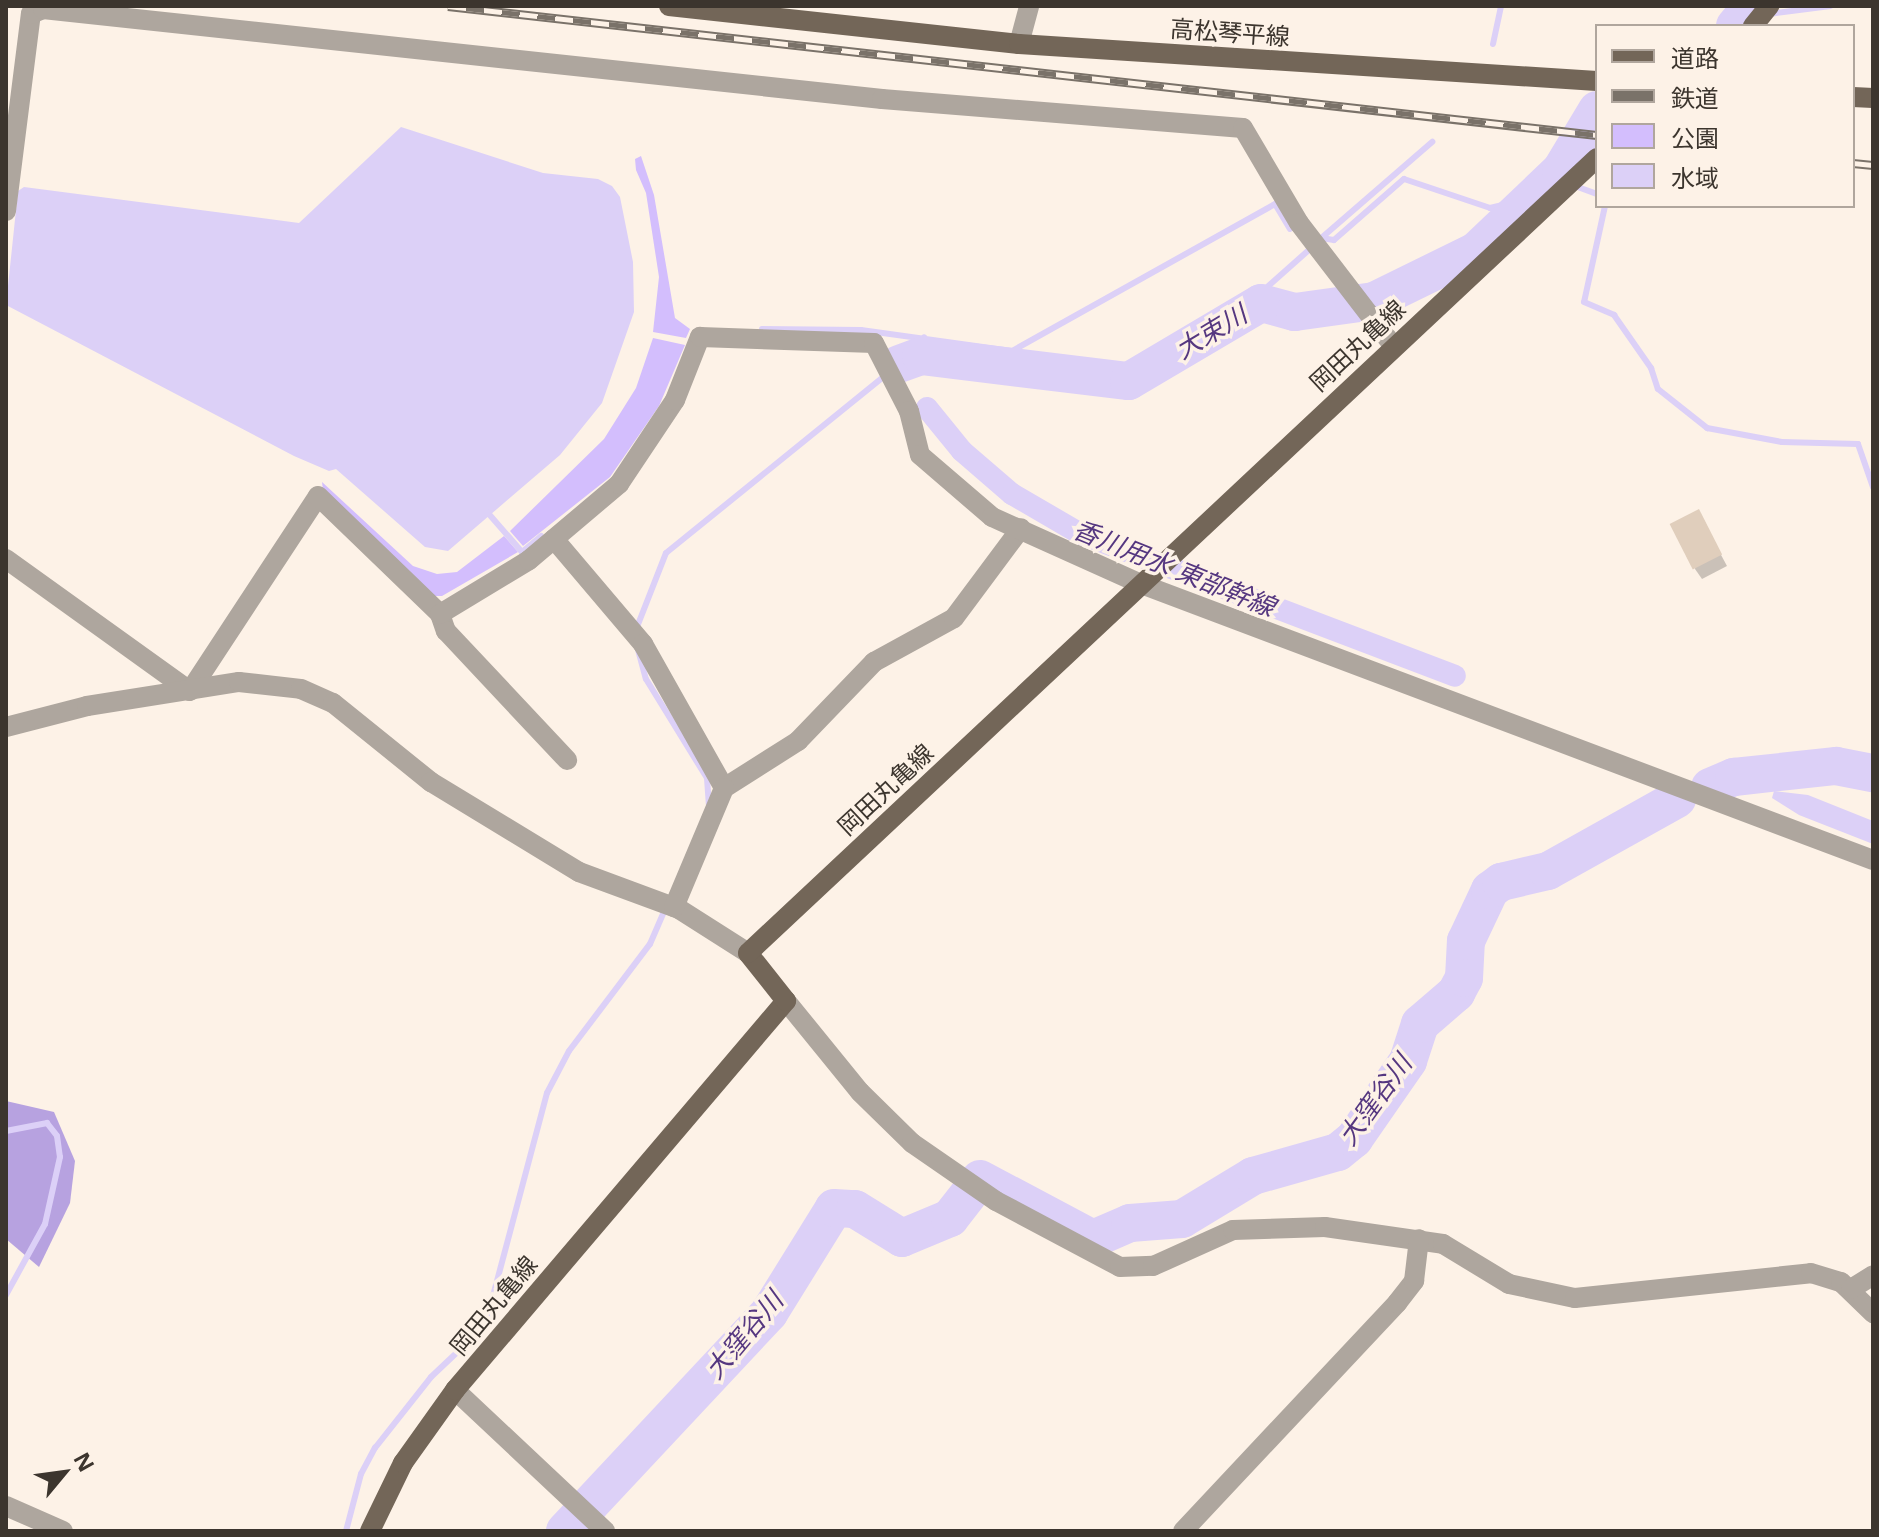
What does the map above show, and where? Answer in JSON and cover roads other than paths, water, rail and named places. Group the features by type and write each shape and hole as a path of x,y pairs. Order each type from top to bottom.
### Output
{"main road":[{"name":"高松琴平線","path":"669,6 1019,44 1595,81"},
{"name":"岡田丸亀線","path":"748,953 1595,160"},
{"path":"748,953 786,1001"},
{"name":"岡田丸亀線","path":"370,1531 403,1463 455,1390 786,1001"}],"street":[{"path":"1019,44 1029,6"},
{"path":"6,211 31,14 43,9 882,99 1243,128 1299,223 1318,242 1394,347"},
{"path":"440,614 554,539 619,484 654,437 700,337 874,343 909,411 920,455 992,517 1873,860"},
{"path":"190,691 318,496 440,614 446,631 567,760"},
{"path":"668,906 724,788 798,741 874,662 954,618 1021,528"},
{"path":"554,539 637,638 724,788"},
{"path":"6,559 190,691"},
{"path":"6,727 87,706 249,682 317,694 431,782 579,872 668,906 748,953"},
{"path":"786,1001 860,1092 912,1143 996,1201 1120,1267 1153,1266 1233,1230 1325,1227 1443,1244 1509,1284 1575,1298 1811,1273 1851,1289 1873,1313"},
{"path":"1183,1531 1397,1303 1414,1281 1419,1239"},
{"path":"1851,1289 1873,1275"},
{"path":"455,1390 605,1531"},
{"path":"6,1506 63,1531"}],"water":[{"path":"401,127 543,173 598,179 612,186 620,197 633,262 634,312 602,403 560,455 448,551 425,547 336,469 329,471 294,456 6,305 18,191 24,187 299,223"},
{"path":"1774,791 1808,795 1873,821 1873,844 1799,815 1772,798"}],"waterway":[{"path":"1493,44 1501,6"},
{"name":"大束川","path":"1737,24 1752,6"},
{"path":"1769,14 1830,6"},
{"name":"大束川","path":"899,364 921,356 1129,381 1261,303 1295,312 1374,301 1476,251 1561,170 1595,113"},
{"path":"1319,240 1432,142"},
{"path":"1321,238 1334,240 1404,179 1490,208 1502,205 1537,177 1563,183"},
{"path":"1575,186 1595,193"},
{"path":"762,329 861,330 1012,351 1275,204 1290,229"},
{"path":"1605,208 1584,302 1614,315 1651,368 1658,389 1707,428 1782,442 1858,444 1873,487"},
{"path":"992,363 1132,374 1257,296 1311,248"},
{"path":"921,356 924,337"},
{"path":"637,627 666,553 899,364"},
{"name":"香川用水 東部幹線","path":"927,408 962,451 1012,494 1079,533 1455,676"},
{"path":"488,513 522,552 541,536"},
{"path":"637,646 646,679 707,778 709,804"},
{"name":"大窪谷川","path":"1710,787 1734,777 1836,766 1873,773"},
{"name":"大窪谷川","path":"980,1179 1093,1239 1130,1223 1182,1219 1253,1176 1338,1152 1354,1139 1408,1061 1420,1024 1456,993 1464,978 1466,941 1490,890 1501,882 1548,871 1677,799"},
{"path":"346,1531 361,1474 375,1448 431,1377 485,1326 547,1093 569,1051 650,944 666,907"},
{"path":"6,1131 47,1123 57,1136 60,1157 45,1224 6,1295"},
{"name":"大窪谷川","path":"565,1531 769,1313 834,1208 855,1209 902,1238 950,1218 968,1195"}],"railway":[{"path":"448,6 1595,135"},
{"path":"1855,163 1873,165"}]}
